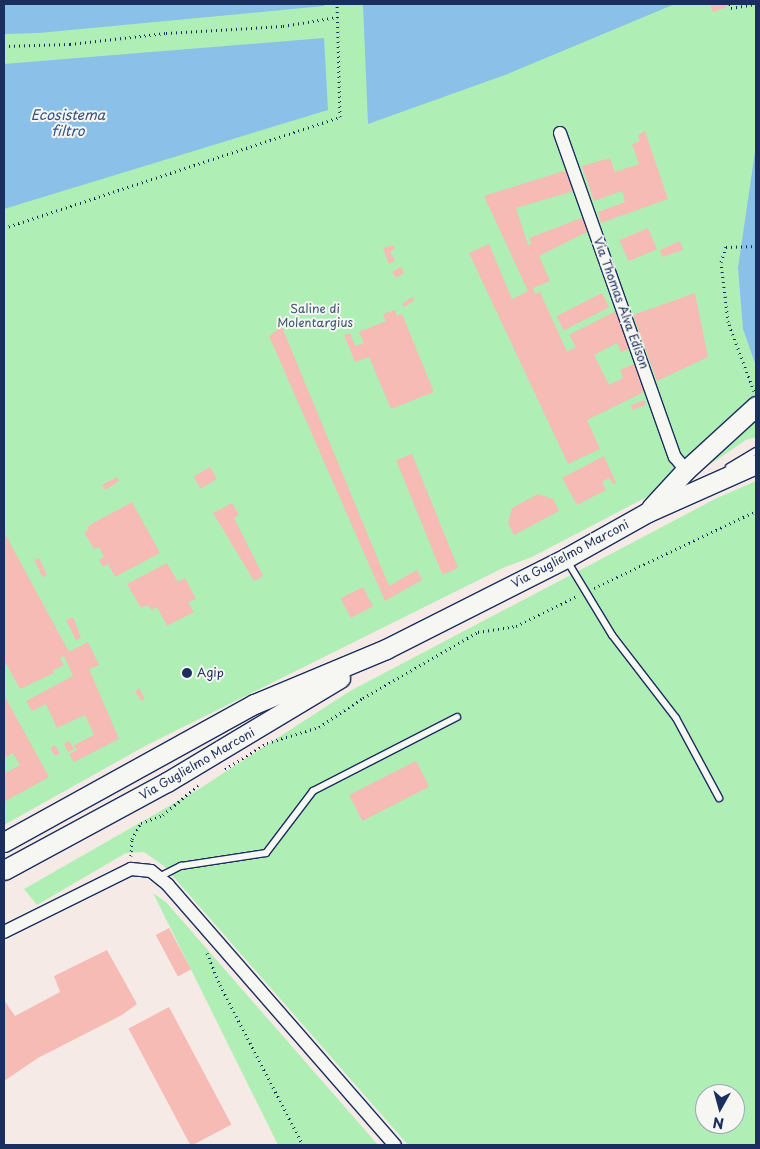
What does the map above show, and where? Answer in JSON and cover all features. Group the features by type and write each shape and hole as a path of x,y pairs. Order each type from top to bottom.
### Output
{"main road":[{"path":"648,512 686,470 750,411"},
{"name":"Via Guglielmo Marconi","path":"4,841 254,704 386,649 566,558 648,512 747,465"},
{"name":"Via Guglielmo Marconi","path":"4,870 167,782 386,649"},
{"path":"4,883 167,782"}],"street":[{"name":"Via Thomas Alva Edison","path":"560,133 675,457 686,470"},
{"path":"4,932 131,870 151,871 159,877 395,1145"}],"lane":[{"path":"747,465 756,451"},
{"path":"566,558 612,635 676,718 719,798"},
{"path":"159,877 181,866 266,853 313,791 457,717"}],"path":[{"path":"4,228 340,117 337,4"},
{"path":"730,4 731,8 756,4"},
{"path":"4,46 70,44 166,33 283,26 337,17"},
{"path":"756,246 726,247 721,262 728,322 756,395"},
{"path":"224,770 267,744 318,727 367,695 478,632 516,626 756,511"},
{"path":"131,870 132,839 141,823 162,815 207,779"},
{"path":"206,949 220,985 303,1145"}],"green space":[{"name":"Saline di Molentargius","path":"4,4 756,4 756,437 746,440 690,478 664,488 532,557 505,567 147,745 4,825"},
{"path":"756,481 756,1145 408,1145 164,866 144,852 126,853 37,905 24,889 199,789 350,691 717,498"},
{"path":"153,893 166,902 378,1145 278,1145"}],"water":[{"path":"4,4 324,4 324,6 39,33 4,34"},
{"path":"363,4 675,4 505,75 368,124"},
{"name":"Ecosistema filtro","path":"324,38 328,110 4,209 4,64"},
{"path":"756,145 756,366 743,329 738,268"}],"building":[{"path":"726,4 727,7 713,12 710,5"},
{"path":"645,131 668,199 601,223 598,212 625,202 622,191 594,201 582,166 610,158 615,172 639,164 632,144 640,141 638,135"},
{"path":"567,170 574,191 516,208 528,245 531,244 529,238 584,217 589,231 539,256 550,281 533,288 535,294 540,292 567,352 576,347 569,335 616,311 629,349 621,352 617,343 594,355 609,385 623,378 620,370 634,364 644,392 587,420 600,449 568,464 469,253 489,244 512,299 528,291 484,196"},
{"path":"648,228 657,249 628,261 619,240"},
{"path":"680,241 683,250 662,257 660,250"},
{"path":"393,245 395,249 390,251 395,261 389,264 383,248"},
{"path":"401,267 404,273 395,278 392,272"},
{"path":"602,293 609,307 564,330 557,316"},
{"path":"695,293 708,357 657,381 633,315"},
{"path":"412,297 414,300 404,307 402,304"},
{"path":"395,310 397,316 402,314 434,392 391,409 369,357 355,362 344,335 350,333 355,346 364,343 359,332 386,321 383,314"},
{"path":"282,327 389,586 417,570 422,580 385,601 269,336"},
{"path":"644,400 646,405 633,410 631,405"},
{"path":"412,454 458,568 442,574 396,460"},
{"path":"604,456 616,483 613,484 609,478 602,482 606,490 577,505 562,478"},
{"path":"210,467 217,479 201,489 194,476"},
{"path":"117,477 119,481 105,490 102,485"},
{"path":"538,494 553,499 559,511 514,535 508,523 512,508"},
{"path":"132,502 160,553 115,577 108,564 103,567 99,560 104,557 99,547 94,549 84,532 89,529 88,526"},
{"path":"232,503 239,515 234,518 263,576 254,581 213,513"},
{"path":"5,534 69,652 88,642 99,665 89,669 119,739 74,762 69,754 77,750 74,745 94,735 85,715 57,728 46,704 32,711 26,701 73,676 64,656 60,658 64,665 52,671 54,673 20,689 4,660"},
{"path":"39,558 47,575 42,577 34,560"},
{"path":"167,563 178,582 185,578 196,599 188,602 194,612 167,626 157,607 151,610 148,605 141,608 127,584"},
{"path":"363,587 373,607 351,618 341,598"},
{"path":"73,617 81,638 76,640 66,620"},
{"path":"139,688 145,699 141,701 135,691"},
{"path":"4,695 49,777 4,802 4,774 20,765 13,753 4,758"},
{"path":"69,741 74,749 68,752 64,744"},
{"path":"55,745 60,754 55,756 50,748"},
{"path":"416,761 429,787 362,821 349,795"},
{"path":"169,928 191,969 178,977 156,935"},
{"path":"107,950 137,1004 122,1015 38,1058 4,1081 4,1000 15,1016 60,992 54,976"},
{"path":"169,1007 231,1124 190,1145 128,1029"}],"place":[{"name":"Agip","path":"187,673"}]}
